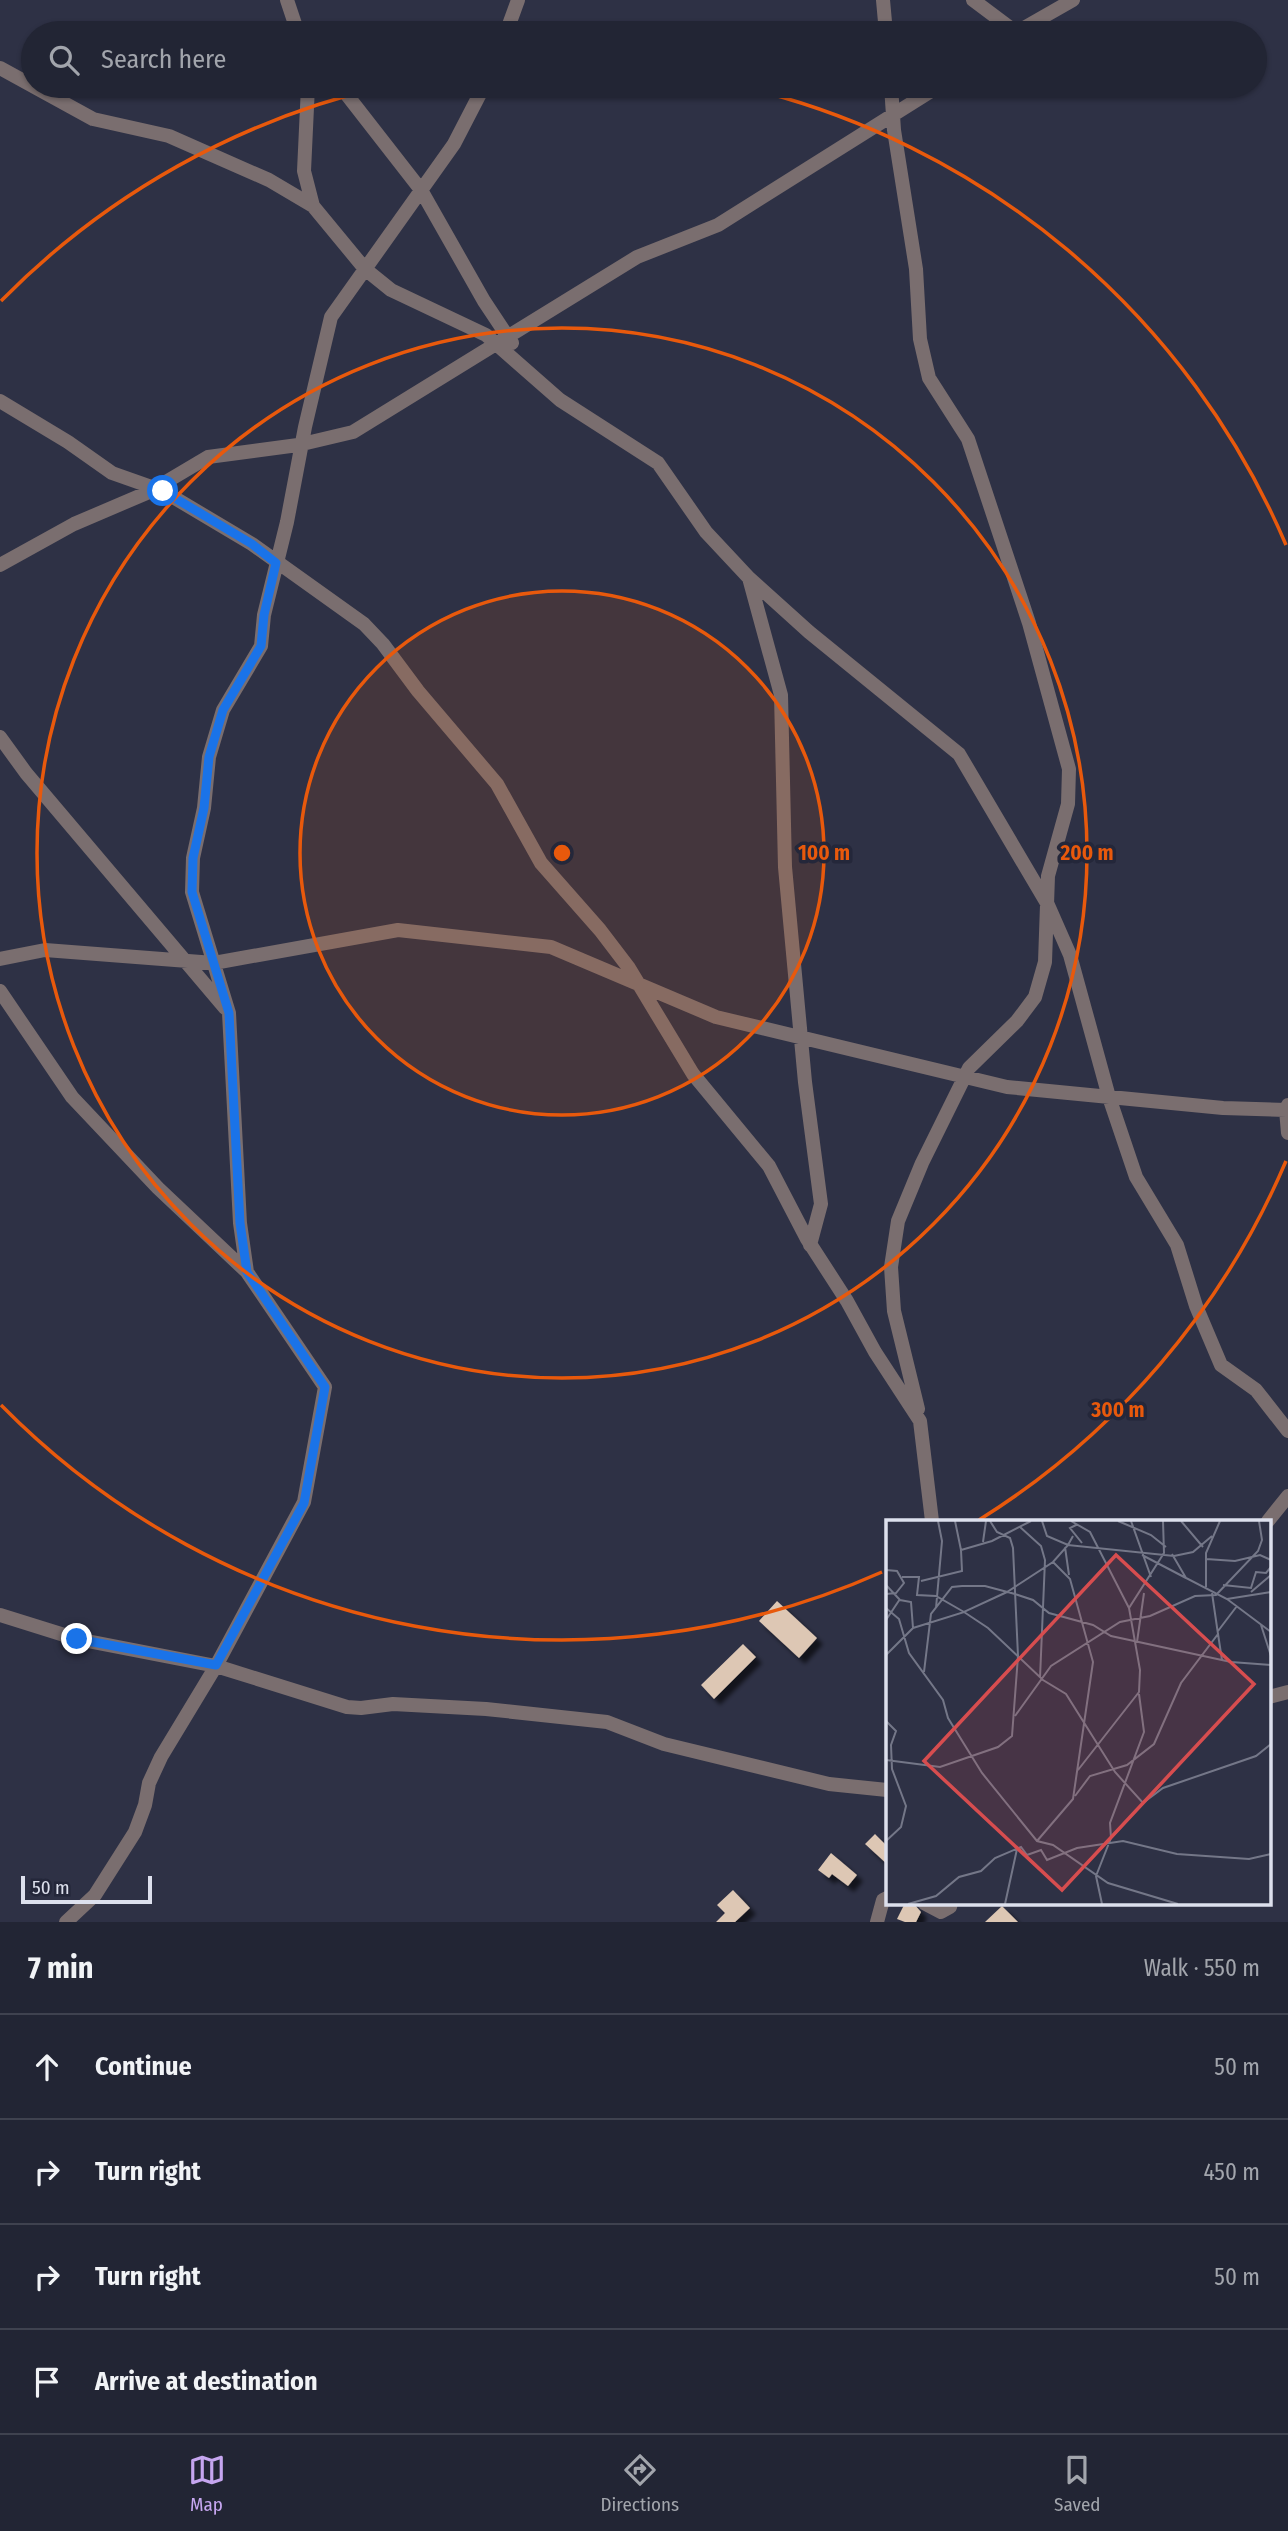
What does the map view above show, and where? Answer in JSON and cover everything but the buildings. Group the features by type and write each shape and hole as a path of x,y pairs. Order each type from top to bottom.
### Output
{"street":[{"path":"287,0 294,21"},
{"path":"510,21 518,0"},
{"path":"883,0 885,21"},
{"path":"973,0 1000,21"},
{"path":"1037,21 1073,0"},
{"path":"0,68 21,79"},
{"path":"56,98 93,118 169,136 269,180 313,206 365,270 391,289 486,335 503,340"},
{"path":"307,98 304,171 313,206"},
{"path":"349,98 421,190 503,340 521,366 560,400 658,463 706,532 749,578 809,632 959,754 1048,905 1070,955 1109,1097 1136,1177 1177,1245 1196,1306 1221,1365 1256,1390 1288,1430"},
{"path":"247,1272 240,1223 229,1013 192,892 193,858 204,808 209,757 223,710 261,646 264,615 331,317 454,144 478,98"},
{"path":"892,98 894,130 916,269 920,339 929,378 968,439 1029,623 1069,769 1068,804 1048,876 1045,962 1035,997 1017,1021 969,1068 922,1163 898,1221 891,1267 894,1311 920,1421 932,1520"},
{"path":"0,565 74,524 157,488 208,457 303,444 353,432 638,257 718,225 920,98"},
{"path":"0,401 68,442 112,473 157,488 252,544 364,624 383,644 418,691 497,784 541,863 600,930 639,984 693,1074 769,1166 810,1245 920,1421"},
{"path":"749,578 780,695 785,867 800,1037 821,1204 810,1245"},
{"path":"0,737 26,773 229,1013"},
{"path":"0,959 45,950 214,963 398,930 551,947 716,1017 1007,1087 1223,1108 1287,1108 1288,1133"},
{"path":"0,991 72,1097 158,1188 247,1272 325,1387 304,1503 216,1665 160,1757 149,1783 145,1805 135,1832 95,1895 66,1922"},
{"path":"1269,1520 1288,1496"},
{"path":"0,1615 77,1639 216,1665 347,1707 393,1704 486,1709 607,1722 664,1744 830,1784 886,1790"},
{"path":"1270,1697 1288,1692"},
{"path":"877,1922 883,1900 886,1898"},
{"path":"926,1904 941,1912 951,1904"}],"route":[{"path":"77,1639 216,1665 304,1503 325,1387 247,1272 240,1223 229,1013 192,892 193,858 204,808 209,757 223,710 261,646 264,615 276,563 252,544 163,491"}]}
